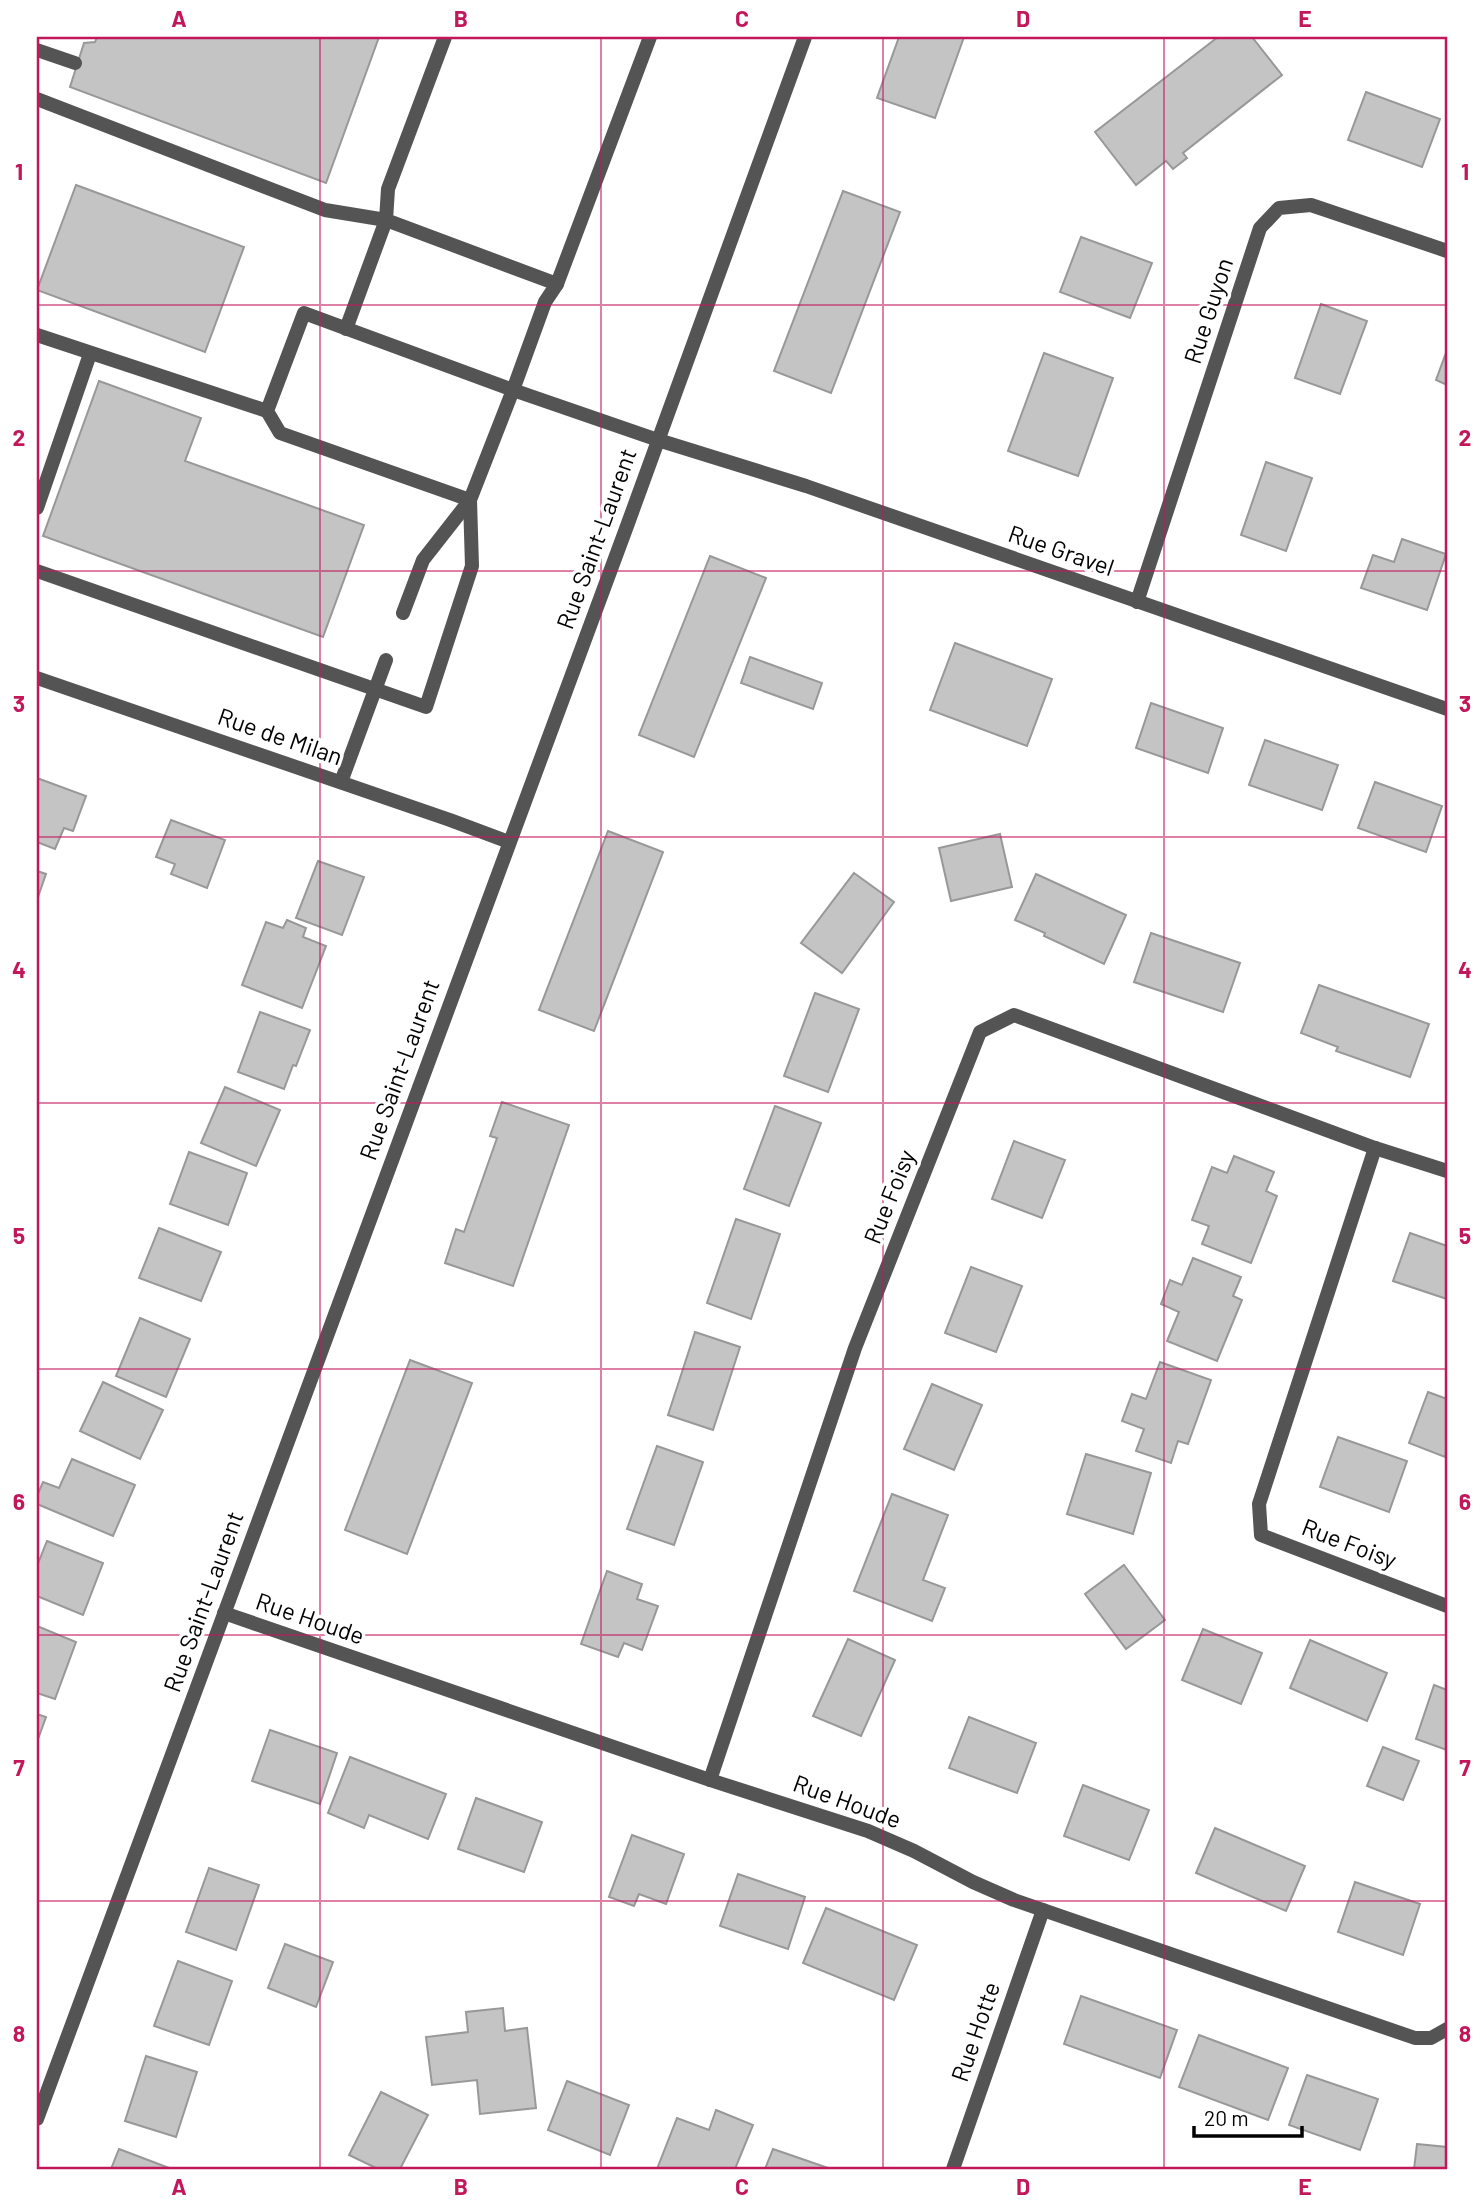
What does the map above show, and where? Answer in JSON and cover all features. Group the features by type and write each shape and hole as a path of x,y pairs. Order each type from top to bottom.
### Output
{"street":[{"path":"346,329 386,220 388,189 446,37"},
{"path":"403,613 423,560 470,500 545,302 557,284 650,37"},
{"name":"Rue Saint-Laurent","path":"37,2119 805,37"},
{"path":"37,50 75,63"},
{"path":"37,99 325,210 386,220 557,284"},
{"name":"Rue Guyon","path":"1138,602 1260,228 1279,208 1311,205 1447,251"},
{"name":"Rue Gravel","path":"267,411 304,313 513,390 658,440 806,486 1447,709"},
{"path":"37,335 267,411 280,433 470,500"},
{"path":"37,508 90,354"},
{"path":"37,570 426,707 472,566 470,500"},
{"path":"341,782 386,660"},
{"name":"Rue de Milan","path":"37,678 509,842"},
{"name":"Rue Foisy","path":"710,1780 855,1348 980,1032 1014,1015 1375,1148 1447,1171"},
{"name":"Rue Foisy","path":"1375,1148 1259,1504 1261,1535 1447,1606"},
{"name":"Rue Houde","path":"224,1613 710,1780 868,1830 973,1882 1043,1910 1415,2038 1431,2038 1447,2029"},
{"name":"Rue Hotte","path":"953,2169 1043,1910"}],"building":[{"path":"97,37 379,37 326,183 70,87 84,43 95,42"},
{"path":"899,37 964,37 935,118 877,98"},
{"path":"1218,37 1252,37 1282,75 1183,153 1187,158 1173,169 1166,161 1136,185 1095,132"},
{"path":"1366,92 1440,119 1422,167 1348,140"},
{"path":"76,185 244,247 205,352 37,290"},
{"path":"843,191 900,212 831,393 774,371"},
{"path":"1081,237 1152,263 1130,318 1060,292"},
{"path":"1321,304 1367,321 1340,394 1295,378"},
{"path":"1447,350 1447,385 1436,380"},
{"path":"1044,353 1113,378 1078,476 1008,451"},
{"path":"99,381 201,418 185,461 364,525 323,637 43,536"},
{"path":"1266,462 1312,478 1286,551 1241,535"},
{"path":"1402,539 1446,554 1427,610 1361,588 1373,555 1394,562"},
{"path":"710,556 766,578 694,757 639,735"},
{"path":"955,643 1052,679 1027,746 930,710"},
{"path":"750,657 822,683 813,709 741,683"},
{"path":"1151,703 1223,728 1208,773 1136,748"},
{"path":"1265,740 1338,765 1322,810 1249,785"},
{"path":"37,778 86,796 73,831 64,828 55,849 37,842"},
{"path":"1375,782 1442,806 1426,852 1358,828"},
{"path":"171,820 225,840 207,888 171,874 175,864 156,857"},
{"path":"608,831 663,852 594,1031 539,1010"},
{"path":"1000,834 1012,887 951,901 939,848"},
{"path":"318,861 364,877 342,935 296,918"},
{"path":"37,871 46,874 37,900"},
{"path":"854,873 894,902 842,973 801,943"},
{"path":"1036,874 1126,915 1104,964 1015,920"},
{"path":"287,920 306,928 303,937 326,946 302,1008 242,985 266,922 283,928"},
{"path":"1151,933 1240,963 1223,1012 1134,982"},
{"path":"1319,985 1429,1024 1410,1077 1336,1051 1338,1047 1301,1033"},
{"path":"815,993 859,1009 828,1092 784,1076"},
{"path":"260,1012 310,1030 284,1089 238,1072"},
{"path":"225,1087 280,1110 256,1166 201,1143"},
{"path":"502,1102 569,1125 513,1286 445,1263 456,1229 464,1232 497,1138 490,1136"},
{"path":"775,1106 821,1123 789,1206 744,1189"},
{"path":"1014,1141 1065,1160 1042,1218 992,1199"},
{"path":"189,1152 247,1173 228,1225 170,1204"},
{"path":"1234,1156 1274,1172 1266,1191 1277,1196 1251,1263 1202,1244 1209,1226 1192,1220 1212,1167 1227,1173"},
{"path":"736,1219 780,1234 751,1319 707,1303"},
{"path":"159,1228 221,1252 201,1301 139,1278"},
{"path":"1410,1233 1447,1246 1447,1299 1393,1281"},
{"path":"1193,1258 1241,1277 1233,1296 1242,1300 1217,1361 1167,1341 1179,1312 1161,1304 1170,1280 1182,1285"},
{"path":"971,1267 1022,1286 996,1352 945,1333"},
{"path":"140,1318 190,1339 166,1397 116,1376"},
{"path":"695,1332 740,1347 713,1430 668,1415"},
{"path":"410,1360 472,1383 407,1554 345,1530"},
{"path":"1160,1362 1211,1380 1188,1444 1178,1441 1171,1463 1136,1451 1144,1429 1122,1421 1132,1394 1146,1399"},
{"path":"103,1382 163,1410 140,1459 80,1431"},
{"path":"932,1384 982,1405 954,1470 904,1449"},
{"path":"1428,1392 1447,1399 1445,1457 1409,1443"},
{"path":"1338,1437 1407,1461 1389,1512 1320,1487"},
{"path":"657,1446 703,1462 674,1545 627,1529"},
{"path":"1086,1454 1151,1473 1133,1534 1067,1514"},
{"path":"72,1459 135,1485 113,1536 37,1504 37,1496 43,1482 59,1488"},
{"path":"892,1494 948,1515 923,1580 945,1588 932,1621 854,1591"},
{"path":"47,1541 103,1563 83,1615 37,1596 37,1566"},
{"path":"1124,1565 1165,1620 1126,1649 1085,1594"},
{"path":"607,1571 642,1584 637,1599 658,1606 642,1650 624,1643 618,1657 581,1644"},
{"path":"37,1626 76,1642 55,1699 37,1693"},
{"path":"1203,1629 1262,1653 1241,1704 1182,1680"},
{"path":"848,1639 895,1660 861,1736 813,1716"},
{"path":"1310,1640 1387,1673 1367,1721 1290,1688"},
{"path":"1434,1685 1447,1690 1447,1750 1416,1739"},
{"path":"37,1714 46,1717 37,1742"},
{"path":"969,1717 1036,1743 1017,1793 949,1768"},
{"path":"270,1730 337,1753 320,1804 252,1781"},
{"path":"1383,1747 1419,1761 1403,1800 1367,1786"},
{"path":"350,1757 446,1794 428,1839 369,1815 364,1828 328,1813"},
{"path":"1083,1785 1149,1810 1129,1860 1064,1836"},
{"path":"476,1798 542,1822 524,1872 458,1849"},
{"path":"1215,1828 1305,1866 1286,1911 1196,1873"},
{"path":"632,1835 684,1854 666,1904 639,1894 634,1906 609,1897"},
{"path":"209,1868 259,1885 236,1950 186,1932"},
{"path":"738,1874 805,1897 788,1949 720,1926"},
{"path":"1355,1882 1420,1904 1403,1955 1338,1932"},
{"path":"826,1908 917,1945 894,2000 803,1963"},
{"path":"285,1944 333,1962 316,2007 268,1988"},
{"path":"178,1961 232,1981 209,2045 154,2026"},
{"path":"1081,1996 1177,2030 1160,2078 1064,2044"},
{"path":"503,2008 505,2031 527,2028 536,2108 480,2114 477,2080 432,2085 426,2037 468,2032 466,2012"},
{"path":"1199,2035 1288,2068 1268,2120 1179,2087"},
{"path":"146,2056 197,2072 176,2137 125,2121"},
{"path":"1307,2075 1378,2099 1360,2150 1289,2125"},
{"path":"567,2081 629,2105 610,2155 548,2130"},
{"path":"381,2092 428,2115 400,2169 378,2169 349,2155"},
{"path":"716,2110 753,2125 735,2169 657,2169 677,2118 709,2130"},
{"path":"1417,2144 1447,2147 1447,2169 1414,2169"},
{"path":"119,2149 169,2168 111,2169"},
{"path":"773,2149 831,2169 765,2169"}]}
